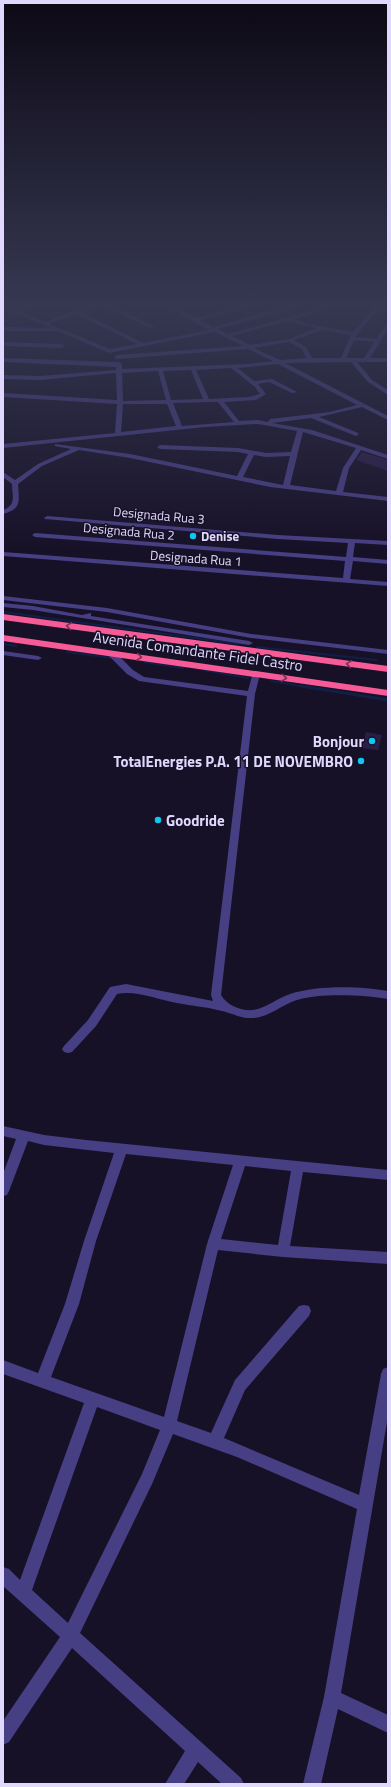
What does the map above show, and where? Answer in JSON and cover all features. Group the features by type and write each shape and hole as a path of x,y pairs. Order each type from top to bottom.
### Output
{"highway":[{"name":"Avenida Comandante Fidel Castro","path":"3,617 249,643 388,668"},
{"name":"Avenida Comandante Fidel Castro","path":"3,638 388,693"}],"street":[{"path":"118,434 119,385"},
{"path":"164,385 169,402 180,428"},
{"path":"200,385 207,401"},
{"path":"3,395 120,403 207,401 249,399 261,396 263,392 256,385"},
{"path":"281,385 294,392"},
{"path":"324,385 388,418"},
{"path":"377,385 388,393"},
{"path":"220,400 238,422"},
{"path":"3,446 330,414 363,405"},
{"path":"310,416 356,434"},
{"path":"258,422 300,430 361,447 388,457"},
{"path":"286,487 300,430"},
{"path":"40,443 130,456 239,479 286,487 388,499"},
{"path":"160,447 231,449 271,455 293,454"},
{"path":"339,493 346,468 352,457 361,447"},
{"path":"14,483 40,465 79,448"},
{"path":"239,479 252,453"},
{"path":"3,474 14,483 16,503 12,508 3,512"},
{"name":"Designada Rua 3","path":"47,518 148,527 388,543"},
{"path":"142,544 148,527"},
{"name":"Designada Rua 2","path":"35,535 388,562"},
{"path":"346,581 352,541"},
{"name":"Designada Rua 1","path":"3,554 388,584"},
{"path":"3,598 14,598 108,610 249,643"},
{"path":"14,598 43,610"},
{"path":"3,606 43,610 249,643 388,652"},
{"path":"83,617 92,613 108,610"},
{"path":"3,653 38,658"},
{"path":"111,653 126,668 142,679 251,694"},
{"path":"228,1008 221,1004 216,995 251,694 256,674"},
{"path":"68,1049 97,1017 106,999 114,990 126,988 252,1014 294,997 304,995 366,991 388,995"},
{"path":"3,1131 24,1134 44,1140 388,1175"},
{"path":"3,1191 24,1134"},
{"path":"42,1381 72,1304 90,1241 122,1148"},
{"path":"3,1736 70,1636 147,1478 169,1425 213,1244 241,1160"},
{"path":"283,1251 298,1165"},
{"path":"213,1244 283,1251 388,1258"},
{"path":"215,1442 240,1385 304,1310"},
{"path":"3,1366 215,1442 365,1505"},
{"path":"312,1784 332,1697 388,1374"},
{"path":"23,1593 93,1398"},
{"path":"3,1575 235,1784"},
{"path":"332,1697 388,1724"},
{"path":"174,1784 196,1749"}],"building":[{"path":"362,452 388,460 388,471 356,460"},
{"name":"Bonjour","path":"366,732 382,735 378,750 362,748"}],"waterway":[{"path":"3,612 239,644"},
{"path":"3,644 16,646"},
{"path":"257,647 377,660"},
{"path":"67,652 113,658"},
{"path":"144,662 183,668"},
{"path":"203,670 248,678"},
{"path":"271,681 301,686"},
{"path":"301,686 388,700"},
{"path":"301,686 307,687"}],"place":[{"name":"Denise","path":"193,536"},
{"name":"Bonjour","path":"372,741"},
{"name":"TotalEnergies P.A. 11 DE NOVEMBRO","path":"361,761"},
{"name":"Goodride","path":"158,820"}]}
